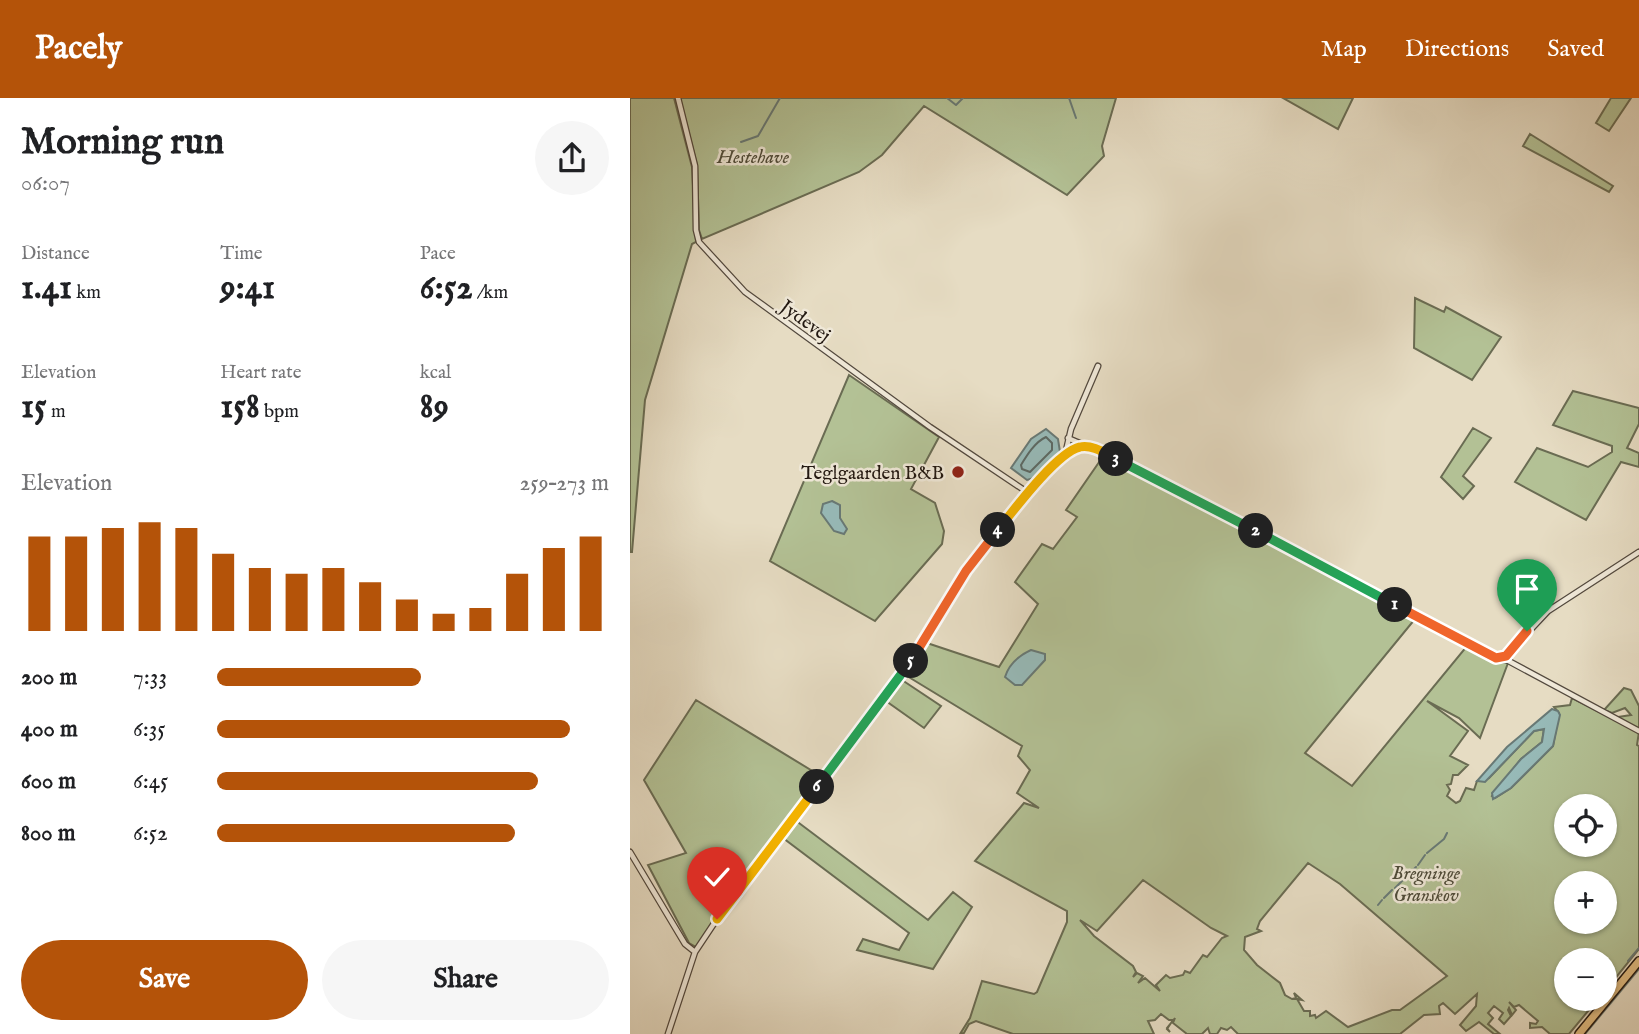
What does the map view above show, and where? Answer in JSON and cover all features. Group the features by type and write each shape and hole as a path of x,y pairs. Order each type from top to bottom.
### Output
{"main road":[{"path":"1579,1034 1639,961"}],"street":[{"name":"Jydevej","path":"678,98 695,166 696,230 699,242 725,274 745,292 908,411 1027,492"},
{"path":"1065,456 1068,439 1098,366"},
{"path":"1068,439 1121,461 1490,656 1503,658 1639,731"},
{"path":"668,1034 695,952 901,677 966,571 1027,492 1065,456 1081,446"},
{"path":"1503,658 1548,611 1639,552"},
{"path":"630,852 685,944 695,952"}],"green space":[{"name":"Hestehave","path":"630,98 674,98 692,167 696,242 692,244 645,400 632,552 630,552"},
{"name":"Hestehave","path":"680,98 1116,98 1102,146 1104,156 1067,195 924,106 882,155 859,172 702,239 699,230 697,165"},
{"path":"1283,98 1353,98 1338,129"},
{"path":"1611,98 1631,98 1609,131 1596,123"},
{"path":"1530,134 1613,186 1609,192 1523,146"},
{"path":"1415,298 1444,312 1446,307 1501,337 1472,380 1414,348"},
{"path":"849,375 939,437 911,489 935,503 944,531 942,544 875,621 770,561"},
{"path":"1573,391 1639,408 1639,424 1627,448 1639,453 1639,467 1621,462 1586,520 1515,482 1537,448 1588,467 1612,452 1612,446 1553,425"},
{"path":"1473,428 1491,438 1463,476 1474,486 1463,499 1441,477"},
{"name":"Bregninge Granskov","path":"1104,455 1415,619 1305,753 1352,786 1467,646 1495,662 1508,663 1480,738 1459,718 1427,701 1468,731 1450,756 1468,765 1458,775 1453,775 1451,784 1447,785 1450,790 1447,796 1456,803 1460,801 1466,788 1474,790 1477,781 1489,778 1534,731 1544,729 1542,742 1521,759 1492,796 1495,798 1511,788 1553,746 1559,713 1554,707 1570,705 1572,698 1639,732 1639,949 1617,976 1617,948 1554,948 1554,1011 1588,1011 1569,1034 1550,1034 1542,1027 1530,1028 1530,1023 1536,1024 1538,1021 1519,1005 1514,1007 1509,1002 1516,1010 1512,1015 1509,1008 1511,1016 1504,1024 1499,1019 1503,1013 1494,1006 1488,1013 1493,1018 1488,1024 1500,1034 1494,1034 1479,1022 1466,1031 1460,1025 1476,1006 1477,994 1455,1014 1443,1003 1439,1006 1440,1014 1424,1015 1400,1034 1238,1034 1231,1027 1227,1030 1221,1028 1217,1034 1210,1034 1208,1028 1202,1034 1187,1034 1173,1023 1175,1018 1171,1023 1173,1020 1161,1014 1155,1020 1148,1021 1154,1034 1013,1034 976,1021 960,1034 970,1018 982,981 1034,994 1037,992 1067,922 1067,911 975,861 1024,803 1039,808 1017,793 1030,770 1018,756 1022,746 907,676 927,643 999,667 1038,604 1015,582 1042,544 1053,549 1077,517 1066,510","holes":["1308,863 1340,884 1447,976 1400,1010 1392,1010 1348,1027 1326,1011 1316,1018 1315,1015 1310,1016 1310,1011 1304,1011 1297,999 1302,1000 1294,993 1296,998 1292,999 1285,995 1280,983 1257,965 1244,950 1245,937 1261,931 1257,929 1260,921","1143,880 1211,928 1227,936 1222,938 1207,957 1203,955 1190,973 1185,971 1183,975 1170,978 1166,975 1156,985 1160,991 1145,978 1138,983 1143,976 1137,973 1133,977 1136,972 1133,966 1094,936 1080,920 1097,931"]},
{"path":"902,680 941,706 924,728 886,701"},
{"path":"1624,688 1631,690 1639,706 1639,730 1618,717 1631,715 1625,708 1612,713 1604,710"},
{"path":"696,700 819,775 696,947 689,943 648,865 686,853 644,780"},
{"path":"795,820 928,920 953,892 972,907 933,969 857,950 863,939 899,950 909,933 783,838"}],"water":[{"path":"1046,429 1058,439 1060,452 1034,478 1027,480 1011,468 1031,439"},
{"path":"832,501 840,505 840,518 847,529 844,534 834,531 821,513 823,504"},
{"path":"1031,650 1045,654 1045,660 1022,685 1015,685 1005,677 1007,672 1015,660"},
{"path":"1552,709 1560,715 1553,746 1511,788 1493,799 1492,793 1521,759 1542,742 1544,729 1534,731 1485,782 1477,781 1507,747"}],"waterway":[{"path":"741,142 758,136 780,98"},
{"path":"947,98 956,105 963,98"},
{"path":"1069,98 1076,118"},
{"path":"1427,853 1444,839 1447,833"},
{"path":"1418,865 1425,855"},
{"path":"1406,877 1416,867"},
{"path":"1395,888 1403,880"},
{"path":"1384,898 1392,890"},
{"path":"1378,905 1382,900"},
{"path":"1628,961 1639,948"},
{"path":"1585,1034 1639,969"}],"place":[{"name":"Teglgaarden B&B","path":"958,472"}],"route":[{"path":"717,919 901,677 966,571 1027,492 1065,456 1081,446 1121,461 1490,656 1506,656 1527,631"}]}
